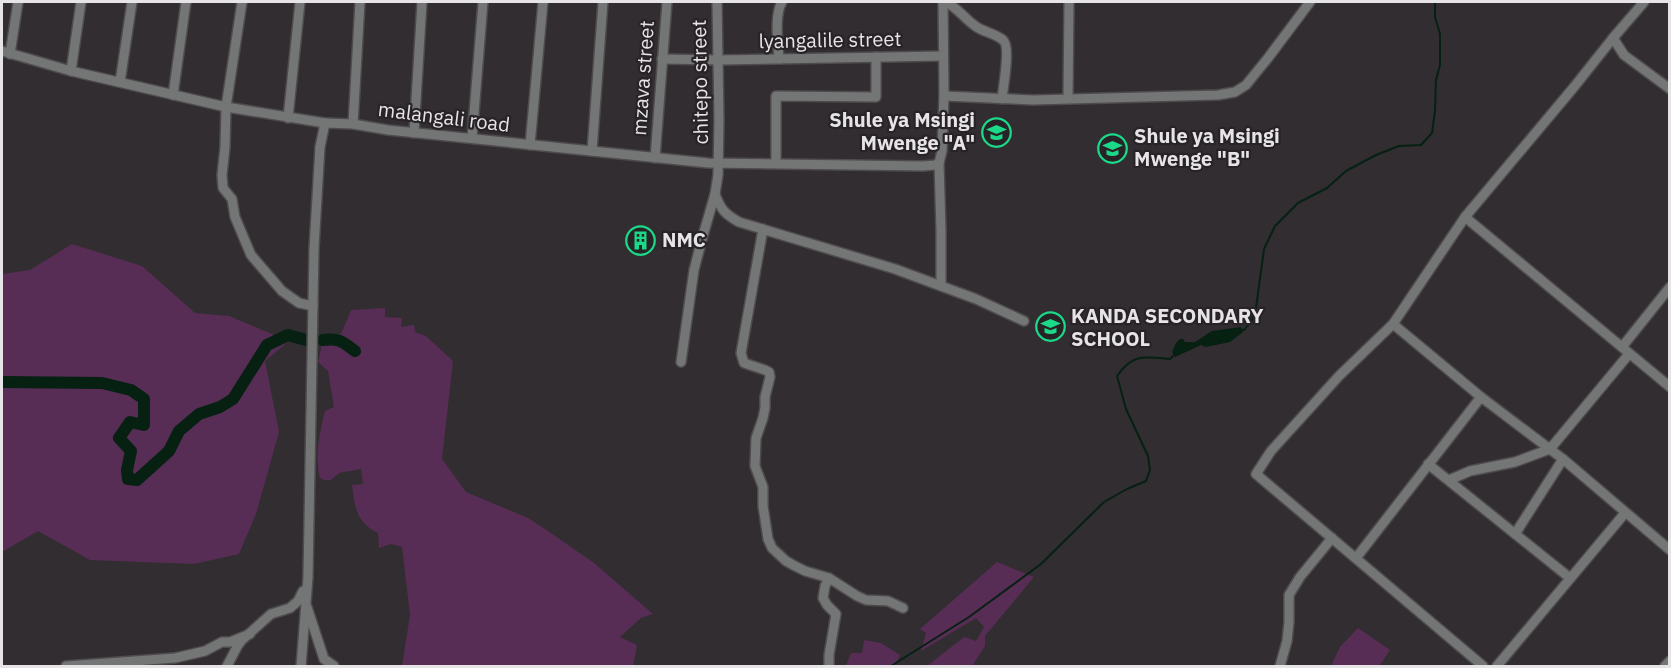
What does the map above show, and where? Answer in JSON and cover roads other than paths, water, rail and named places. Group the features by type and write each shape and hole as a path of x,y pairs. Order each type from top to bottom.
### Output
{"street":[{"path":"6,52 18,2"},
{"path":"71,71 81,2"},
{"path":"120,82 132,2"},
{"path":"173,94 186,2"},
{"path":"242,2 226,107 223,188 232,200 235,217 249,252 282,291 299,303 313,306"},
{"path":"288,118 300,2"},
{"path":"353,124 360,2"},
{"path":"414,133 422,2"},
{"path":"472,138 483,2"},
{"path":"530,145 543,2"},
{"path":"592,152 603,2"},
{"name":"mzava street","path":"655,158 667,2"},
{"name":"chitepo street","path":"681,362 694,270 715,194 718,163 717,2"},
{"path":"778,58 778,13 782,2"},
{"path":"941,285 939,163 942,152 944,96 944,2 951,5 979,29 1005,42 1007,51 1002,99"},
{"path":"1068,98 1069,2"},
{"path":"944,96 1033,100 1235,92 1246,85 1310,2"},
{"path":"1483,666 1256,474 1271,451 1339,375 1393,324 1465,218 1644,2"},
{"path":"1613,38 1624,55"},
{"path":"1605,47 1624,55 1670,89"},
{"name":"malangali road","path":"6,52 71,71 226,107 325,123 353,124 414,133 718,163 923,166 939,163"},
{"name":"lyangalile street","path":"662,59 943,56"},
{"path":"776,163 776,96 876,97 876,57"},
{"path":"301,666 308,577 314,248 318,174 322,130 325,123"},
{"path":"715,194 726,215 739,222 869,260 941,285 1024,321"},
{"path":"1465,218 1670,387"},
{"path":"763,229 741,353 744,363 769,372 770,377 763,418 756,438 755,461 756,471 763,487 763,506 768,539 772,548 786,561 805,571 829,578 866,600 888,601 903,608"},
{"path":"1449,480 1470,471 1515,462 1550,449 1670,287"},
{"path":"1393,324 1481,397 1563,459 1670,550"},
{"path":"1356,558 1481,397"},
{"path":"1515,534 1563,459"},
{"path":"1428,464 1570,578"},
{"path":"1497,666 1625,513"},
{"path":"1280,666 1287,641 1289,595 1300,577 1332,538"},
{"path":"227,666 238,645 271,614 290,608 298,600 308,577"},
{"path":"829,578 823,598 834,611 836,618 829,666"},
{"path":"305,602 324,659 334,666"},
{"path":"66,666 124,664 175,658 204,651 222,642 230,642 250,634"},
{"path":"1665,666 1670,661"}],"waterway":[{"path":"1240,331 1244,330 1252,320 1256,308 1264,249 1275,226 1298,203 1327,188 1346,171 1399,146 1421,145 1432,133 1436,80 1440,65 1440,34 1435,17 1435,2"},
{"path":"2,382 102,383 131,390 144,399 144,425 130,422 119,438 131,451 127,470 128,479 137,480 169,451 179,431 199,414 220,407 233,399 267,345 288,335 306,340"},
{"path":"323,340 340,341 355,351"},
{"path":"891,666 969,617 1041,564 1104,502 1146,481 1150,470 1148,456 1126,409 1117,376 1128,363 1134,360 1146,357 1170,359 1176,353"}],"place":[{"name":"Shule ya Msingi Mwenge \"A\"","path":"996,132"},
{"name":"Shule ya Msingi Mwenge \"B\"","path":"1113,148"},
{"name":"NMC","path":"641,240"},
{"name":"KANDA SECONDARY SCHOOL","path":"1050,327"}]}
